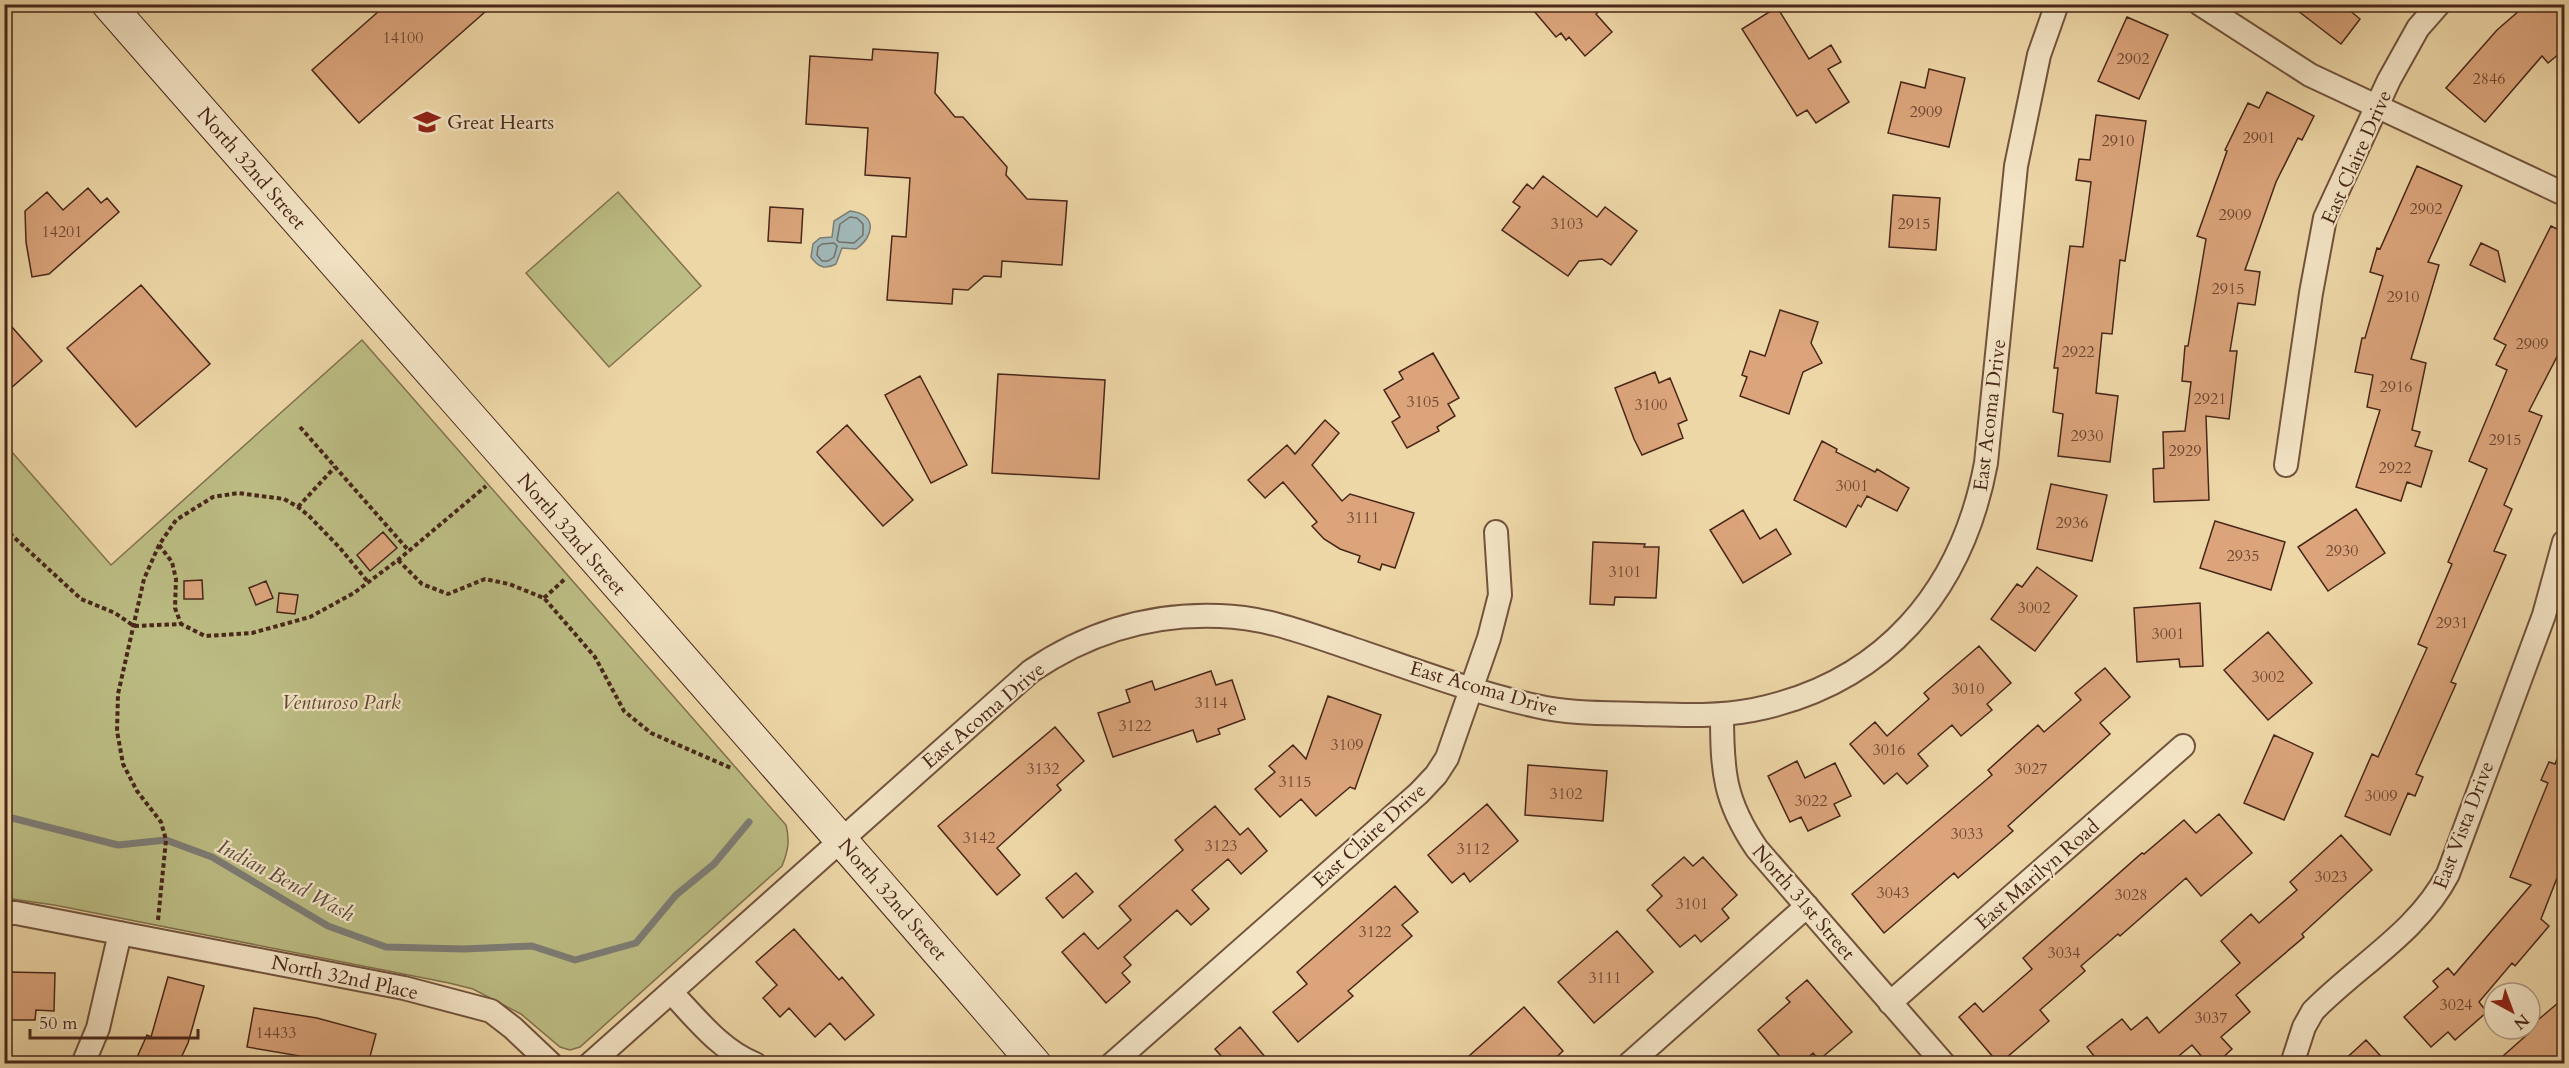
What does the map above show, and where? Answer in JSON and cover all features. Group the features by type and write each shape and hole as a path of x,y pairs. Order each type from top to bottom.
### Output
{"main road":[{"name":"North 32nd Street","path":"108,4 841,838 1035,1064"}],"street":[{"name":"East Acoma Drive","path":"590,1064 1030,671 1092,637 1126,625 1183,616 1253,619 1292,628 1472,688 1536,706 1572,712 1702,716 1784,703 1822,688 1881,653 1908,627 1930,599 1951,567 1972,520 1986,464 2016,166 2039,55 2057,4"},
{"path":"2200,4 2310,75 2565,194"},
{"name":"East Claire Drive","path":"2286,465 2311,293 2325,218 2418,28 2439,4"},
{"name":"East Claire Drive","path":"1112,1064 1419,793 1436,775 1447,758 1472,688 1500,595 1496,532"},
{"name":"East Vista Drive","path":"2292,1064 2304,1027 2313,1011 2426,909 2448,874 2544,615 2565,542"},
{"name":"North 31st Street","path":"1722,714 1722,744 1728,795 1739,823 1756,849 1944,1064"},
{"name":"East Marilyn Road","path":"1890,1003 2183,746"},
{"path":"1629,1064 1807,906"},
{"name":"North 32nd Place","path":"4,913 404,988 491,1011 513,1028 551,1064"},
{"path":"83,1064 98,1028 120,933"},
{"path":"671,992 721,1043 743,1059 755,1064"}],"path":[{"path":"300,427 409,551"},
{"path":"298,507 335,467"},
{"path":"4,528 81,599 115,613 134,626 181,624 205,636 252,633 310,617 354,593 399,560 486,486"},
{"path":"158,922 166,840 161,822 137,791 123,764 117,731 118,694 144,579 159,545 176,520 213,497 238,493 284,499 298,507 340,548 368,582"},
{"path":"159,545 172,562 176,579 175,608 181,624"},
{"path":"399,560 422,584 448,594 484,579 509,584 544,598 596,657 624,711 651,733 731,768"},
{"path":"544,598 566,578"}],"green space":[{"path":"618,192 701,286 609,367 526,273"},
{"name":"Venturoso Park","path":"362,340 786,825 788,846 782,866 580,1047 570,1050 560,1047 521,1014 473,989 54,905 5,898 4,443 111,565"}],"water":[{"path":"850,211 865,216 869,221 870,232 867,238 856,249 842,248 836,264 828,267 819,265 811,257 813,244 820,238 832,237 834,221"}],"building":[{"path":"387,4 494,4 359,123 312,70"},
{"path":"1528,4 1607,4 1596,14 1612,32 1585,56 1569,37 1566,40 1561,33 1556,37"},
{"path":"2289,4 2342,4 2360,19 2341,44"},
{"path":"2527,4 2565,4 2565,49 2548,63 2542,56 2485,122 2446,88 2497,30"},
{"path":"1777,7 1809,59 1831,45 1841,62 1828,69 1849,102 1816,123 1807,110 1797,116 1742,29"},
{"path":"2127,17 2168,35 2139,99 2098,81"},
{"path":"873,49 938,53 935,93 955,117 963,117 1007,167 1006,175 1027,199 1067,201 1062,265 1002,261 1001,277 984,276 968,290 953,289 952,304 887,300 892,236 906,237 910,178 865,175 868,128 806,124 810,56 872,60"},
{"path":"1929,69 1965,78 1949,147 1888,133 1901,82 1925,88"},
{"path":"2267,92 2314,116 2302,140 2298,138 2276,182 2245,270 2260,272 2255,305 2238,303 2230,351 2237,351 2229,419 2206,416 2209,500 2154,502 2153,469 2164,468 2163,432 2185,431 2191,382 2182,381 2185,346 2188,346 2206,239 2197,236 2227,151 2225,150 2248,103 2259,108"},
{"path":"2096,115 2146,121 2125,261 2120,260 2112,334 2102,333 2096,393 2118,396 2110,462 2058,456 2063,414 2053,412 2058,368 2054,368 2070,246 2083,247 2091,182 2076,180 2079,159 2090,160"},
{"path":"2417,166 2462,186 2428,262 2439,265 2411,359 2426,363 2412,430 2420,432 2415,446 2432,451 2421,487 2407,482 2401,501 2356,487 2380,410 2367,407 2373,375 2355,372 2362,338 2365,338 2383,276 2370,272 2377,248 2380,249"},
{"path":"1543,176 1597,217 1605,207 1637,231 1611,265 1602,259 1579,261 1568,276 1502,230 1520,207 1513,202 1527,184 1533,189"},
{"path":"88,188 101,203 107,198 119,212 49,274 32,277 26,242 25,211 47,192 63,210"},
{"path":"1893,195 1940,198 1936,250 1889,247"},
{"path":"770,207 803,209 801,243 768,241"},
{"path":"2551,226 2565,233 2565,341 2529,411 2542,416 2504,505 2512,509 2494,551 2506,555 2451,682 2456,684 2416,774 2423,777 2415,796 2408,793 2390,835 2345,816 2372,754 2378,757 2427,648 2418,644 2452,564 2448,562 2487,469 2469,461 2507,370 2496,365 2506,345 2494,339"},
{"path":"2481,243 2498,251 2505,282 2470,265"},
{"path":"141,285 210,364 136,427 67,348"},
{"path":"1780,310 1818,322 1811,343 1822,363 1803,372 1789,414 1740,396 1747,377 1742,375 1750,351 1765,356"},
{"path":"4,318 42,361 4,394"},
{"path":"1433,353 1459,398 1448,404 1455,416 1437,427 1439,431 1407,448 1392,422 1400,417 1384,390 1403,379 1399,372"},
{"path":"1655,372 1659,383 1670,378 1687,420 1678,424 1683,438 1642,455 1615,388"},
{"path":"998,374 1105,380 1099,479 992,473"},
{"path":"920,376 967,465 931,483 885,395"},
{"path":"1325,420 1339,433 1312,465 1342,501 1350,494 1414,513 1395,568 1382,564 1380,570 1358,562 1360,556 1340,549 1324,539 1312,526 1317,522 1283,482 1265,498 1248,480 1287,445 1295,454"},
{"path":"847,425 913,500 883,526 817,452"},
{"path":"1822,441 1837,449 1836,452 1875,472 1877,469 1909,488 1897,511 1867,496 1861,507 1858,505 1846,527 1794,500"},
{"path":"2051,484 2107,495 2092,561 2037,549"},
{"path":"2356,509 2385,553 2328,591 2298,547"},
{"path":"1743,510 1760,539 1776,529 1791,554 1743,583 1710,530"},
{"path":"2215,521 2285,542 2271,590 2200,568"},
{"path":"383,532 397,548 370,571 357,555"},
{"path":"1593,542 1645,544 1644,547 1659,547 1656,598 1615,597 1614,605 1590,604"},
{"path":"2037,567 2077,596 2035,651 1991,619 2017,584 2022,587"},
{"path":"202,580 203,599 184,599 184,581"},
{"path":"266,581 273,598 256,605 249,588"},
{"path":"279,593 298,595 295,614 277,612"},
{"path":"2200,603 2203,666 2180,667 2179,659 2137,662 2134,608"},
{"path":"2268,632 2312,683 2268,720 2224,670"},
{"path":"1979,646 2011,683 1987,704 1992,710 1961,736 1952,725 1918,754 1928,766 1907,784 1897,773 1884,784 1850,744 1875,722 1887,736 1929,699 1924,693"},
{"path":"2105,668 2130,697 2100,723 2110,734 2008,826 2013,831 1958,878 1954,873 1884,933 1852,894 1992,775 1988,770 2038,725 2044,732 2081,700 2075,693"},
{"path":"1211,671 1216,685 1232,680 1245,719 1218,729 1220,734 1197,742 1193,730 1113,757 1098,713 1130,702 1126,690 1152,681 1155,690"},
{"path":"1328,696 1381,715 1355,789 1350,787 1316,816 1301,799 1280,817 1255,789 1275,772 1269,766 1293,745 1306,759"},
{"path":"1055,727 1084,761 1057,785 1061,790 997,848 1020,875 997,895 938,826"},
{"path":"2274,735 2313,753 2284,820 2244,803"},
{"path":"2564,743 2565,875 2559,873 2541,919 2549,926 2515,966 2512,963 2497,981 2482,981 2482,998 2479,1002 2482,1006 2482,1016 2455,1040 2448,1032 2431,1047 2404,1017 2438,987 2433,981 2448,968 2454,975 2531,885 2510,877 2548,783 2541,780 2549,762 2555,764"},
{"path":"1797,761 1805,778 1835,763 1851,796 1834,804 1840,816 1808,831 1801,817 1790,822 1768,776"},
{"path":"1528,765 1607,771 1603,821 1525,815"},
{"path":"1487,804 1518,841 1470,882 1464,873 1452,883 1428,855"},
{"path":"1215,806 1240,835 1248,828 1267,851 1241,874 1228,859 1192,890 1209,909 1191,925 1177,910 1124,957 1131,965 1122,973 1130,982 1106,1003 1062,952 1084,933 1098,949 1131,920 1119,906 1183,850 1175,840"},
{"path":"2219,814 2252,853 2201,896 2186,878 2120,936 2118,934 2081,966 2085,971 2040,1010 2049,1021 1999,1064 1959,1017 1975,1003 1983,1012 2032,969 2023,958 2142,853 2144,854 2184,820 2196,833"},
{"path":"2341,835 2372,870 2302,934 2304,937 2236,995 2250,1012 2221,1037 2232,1049 2216,1064 2208,1064 2192,1045 2169,1064 2100,1064 2087,1047 2122,1019 2131,1030 2147,1017 2159,1033 2240,963 2221,941 2251,914 2259,923 2297,890 2290,882"},
{"path":"1684,857 1693,866 1703,857 1737,895 1722,909 1729,918 1701,942 1695,935 1680,947 1647,910 1662,896 1652,885"},
{"path":"1076,873 1093,892 1063,918 1046,898"},
{"path":"1395,886 1418,912 1402,925 1412,936 1348,991 1353,996 1298,1042 1273,1012 1307,984 1297,972"},
{"path":"794,929 839,980 842,977 874,1015 845,1040 830,1023 815,1037 789,1008 780,1017 763,998 777,985 756,962"},
{"path":"1617,931 1653,972 1594,1023 1558,982"},
{"path":"9,972 55,973 54,1011 36,1010 35,1020 7,1020"},
{"path":"168,977 204,986 188,1043 178,1064 134,1064 147,1035 151,1037"},
{"path":"1807,980 1852,1032 1819,1060 1813,1053 1801,1064 1786,1064 1758,1030 1790,1002 1786,998"},
{"path":"2565,997 2565,1064 2494,1064 2520,1041 2542,1041 2542,1016"},
{"path":"1524,1007 1563,1051 1549,1064 1460,1064"},
{"path":"254,1008 317,1018 376,1034 368,1064 319,1064 305,1060 306,1057 247,1047"},
{"path":"1240,1027 1271,1064 1228,1064 1215,1049"},
{"path":"2366,1040 2388,1064 2340,1064"}],"waterway":[{"name":"Indian Bend Wash","path":"4,816 118,845 166,840 212,857 328,926 386,947 463,949 532,946 575,960 636,943 676,895 714,864 749,822"}],"place":[{"name":"Great Hearts","path":"427,122"}]}
